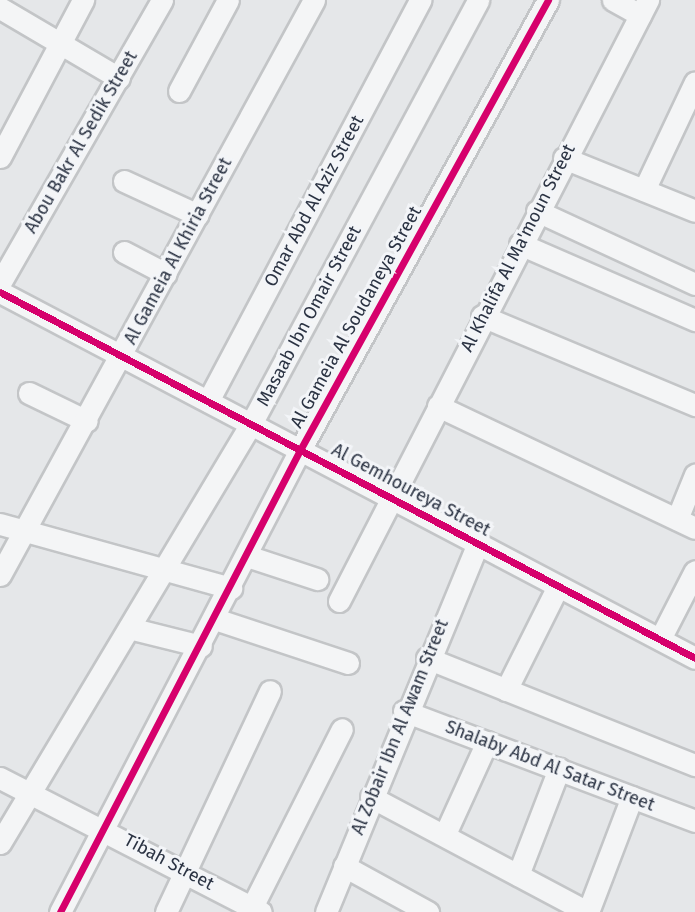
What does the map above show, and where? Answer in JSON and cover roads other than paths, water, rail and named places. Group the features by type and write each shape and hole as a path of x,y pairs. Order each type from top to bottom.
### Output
{"street":[{"path":"0,158 83,0"},
{"name":"Abou Bakr Al Sedik Street","path":"0,283 162,0"},
{"path":"179,91 228,0"},
{"name":"Al Gameia Al Khiria Street","path":"0,575 26,532 314,0"},
{"name":"Omar Abd Al Aziz Street","path":"208,401 420,0"},
{"name":"Masaab Ibn Omair Street","path":"0,843 251,424 478,0"},
{"name":"Al Gameia Al Soudaneya Street","path":"60,912 201,646 300,450 548,0"},
{"path":"613,0 644,8"},
{"path":"0,8 119,78"},
{"name":"Al Khalifa Al Ma'moun Street","path":"339,601 393,499 482,316 644,8"},
{"path":"644,190 687,115 695,82"},
{"path":"564,158 695,211"},
{"path":"124,181 198,215"},
{"path":"537,211 695,284"},
{"path":"520,244 695,320"},
{"path":"124,252 166,274"},
{"name":"Al Gemhoureya Street","path":"0,292 695,658"},
{"path":"482,316 695,405"},
{"path":"29,394 86,421"},
{"path":"438,406 686,524 695,475"},
{"path":"0,524 231,588"},
{"name":"Al Zobair Ibn Al Awam Street","path":"326,912 404,711 478,543"},
{"path":"247,556 317,579"},
{"path":"660,639 695,571"},
{"path":"506,690 558,586"},
{"path":"215,619 348,663"},
{"path":"130,628 201,646"},
{"path":"427,659 695,765"},
{"path":"166,912 270,691"},
{"name":"Shalaby Abd Al Satar Street","path":"404,711 695,821"},
{"path":"256,909 342,729"},
{"path":"445,834 487,742"},
{"path":"519,874 559,769"},
{"name":"Tibah Street","path":"0,778 105,828 256,909"},
{"path":"371,797 445,834 587,912 632,797"},
{"path":"344,866 428,912"}]}
